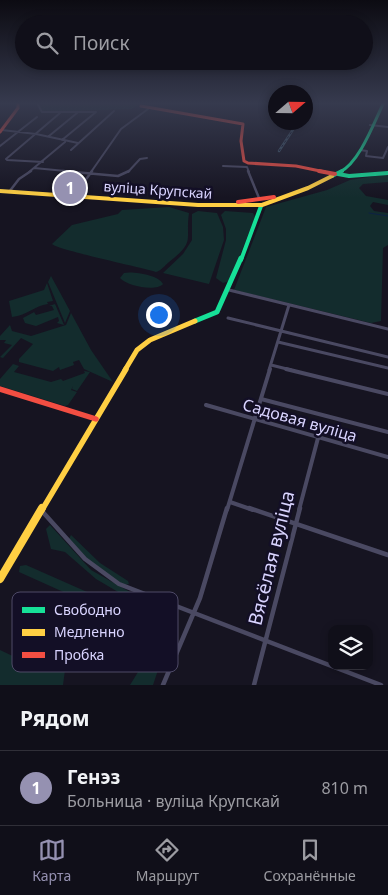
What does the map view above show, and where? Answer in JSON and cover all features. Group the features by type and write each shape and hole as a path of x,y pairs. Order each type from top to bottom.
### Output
{"main road":[{"path":"242,134 244,161 248,164 296,166 349,176 388,173"},
{"path":"337,174 352,160 366,134"},
{"path":"337,174 354,162 367,134"},
{"name":"вуліца Крупскай","path":"0,190 198,203 231,203 259,201 289,194 337,174"},
{"path":"0,579 137,350 150,340 214,315 223,304 259,201"},
{"path":"0,389 96,418"}],"street":[{"path":"10,138 13,134"},
{"path":"0,146 17,134"},
{"path":"42,162 6,160 36,134 78,143"},
{"path":"48,137 52,134"},
{"path":"10,191 19,179 42,162 72,134"},
{"path":"71,150 88,134"},
{"path":"74,196 118,134"},
{"path":"360,150 367,151 366,156 383,158 388,147"},
{"path":"34,168 118,176 128,172 140,159 147,158"},
{"path":"223,166 247,167 259,201"},
{"path":"229,290 388,329"},
{"path":"178,648 192,614 229,502 289,305"},
{"path":"228,318 388,357"},
{"path":"278,342 388,368"},
{"path":"271,366 388,394"},
{"path":"261,399 388,432"},
{"name":"Садовая вуліца","path":"206,405 388,457"},
{"name":"Вясёлая вуліца","path":"254,685 318,438"},
{"path":"229,502 388,554"},
{"path":"41,510 80,557 96,571 138,592"},
{"path":"178,608 381,685"},
{"path":"163,685 168,672"}],"green space":[{"path":"388,174 388,182 363,184 359,188 366,196 388,200 388,205 373,202 370,206 374,211 388,213 388,245 383,248 381,321 371,323 234,290 266,207 327,190 350,180"},
{"path":"169,207 189,213 188,240 177,255 156,272 52,244 72,225 118,214 122,210"},
{"path":"198,211 217,213 223,227 224,240 209,284 163,273 183,254 192,240 192,214"},
{"path":"225,211 253,213 255,217 230,281 223,283 216,278 226,240 226,229 221,215"},
{"path":"124,273 139,273 151,276 163,284 154,288 135,286 120,278"},
{"path":"51,276 70,311 65,323 48,282"},
{"path":"47,283 53,301 12,317 9,301 44,290"},
{"path":"55,304 64,325 57,323 59,321 58,317 36,326 25,323 23,318 34,312 36,315 54,310 52,306 49,306"},
{"path":"71,313 91,350 113,382 84,369 79,360 73,362 74,365 60,370 59,367 53,371 19,362 19,359 33,344 21,338 3,358 0,357 12,345 4,343 6,340 0,340 0,336 10,325 12,331 31,336 66,325"},
{"path":"13,364 19,366 14,372 51,382 61,379 63,381 85,373 84,371 90,372 77,391 72,389 73,386 71,390 77,392 68,405 65,406 0,386 0,379"},
{"path":"50,525 91,570 130,592 118,592 96,579 65,552 51,549 46,529"},
{"path":"71,535 100,563 128,581 129,584 124,585 93,565 69,539"},
{"path":"26,565 87,592 63,592 19,572 20,566"},
{"path":"0,650 12,656 12,672 65,672 63,685 0,685"},
{"path":"138,672 157,672 153,685 130,685"}],"waterway":[{"path":"369,213 388,216"}],"railway":[{"path":"279,151 290,134"}],"traffic: fast":[{"path":"332,176 346,169 357,155 368,134"},
{"path":"338,174 349,176 388,173"},
{"path":"195,321 217,312 247,246 261,206"}],"traffic: slow":[{"path":"0,191 198,205 262,205 308,188 332,176"},
{"path":"0,579 137,350 150,340 195,321"}],"traffic: jam":[{"path":"242,134 244,161 248,163 296,166 335,174"},
{"path":"238,202 274,197"},
{"path":"0,389 96,419"}],"place":[{"name":"Генэз","path":"70,188"}]}
